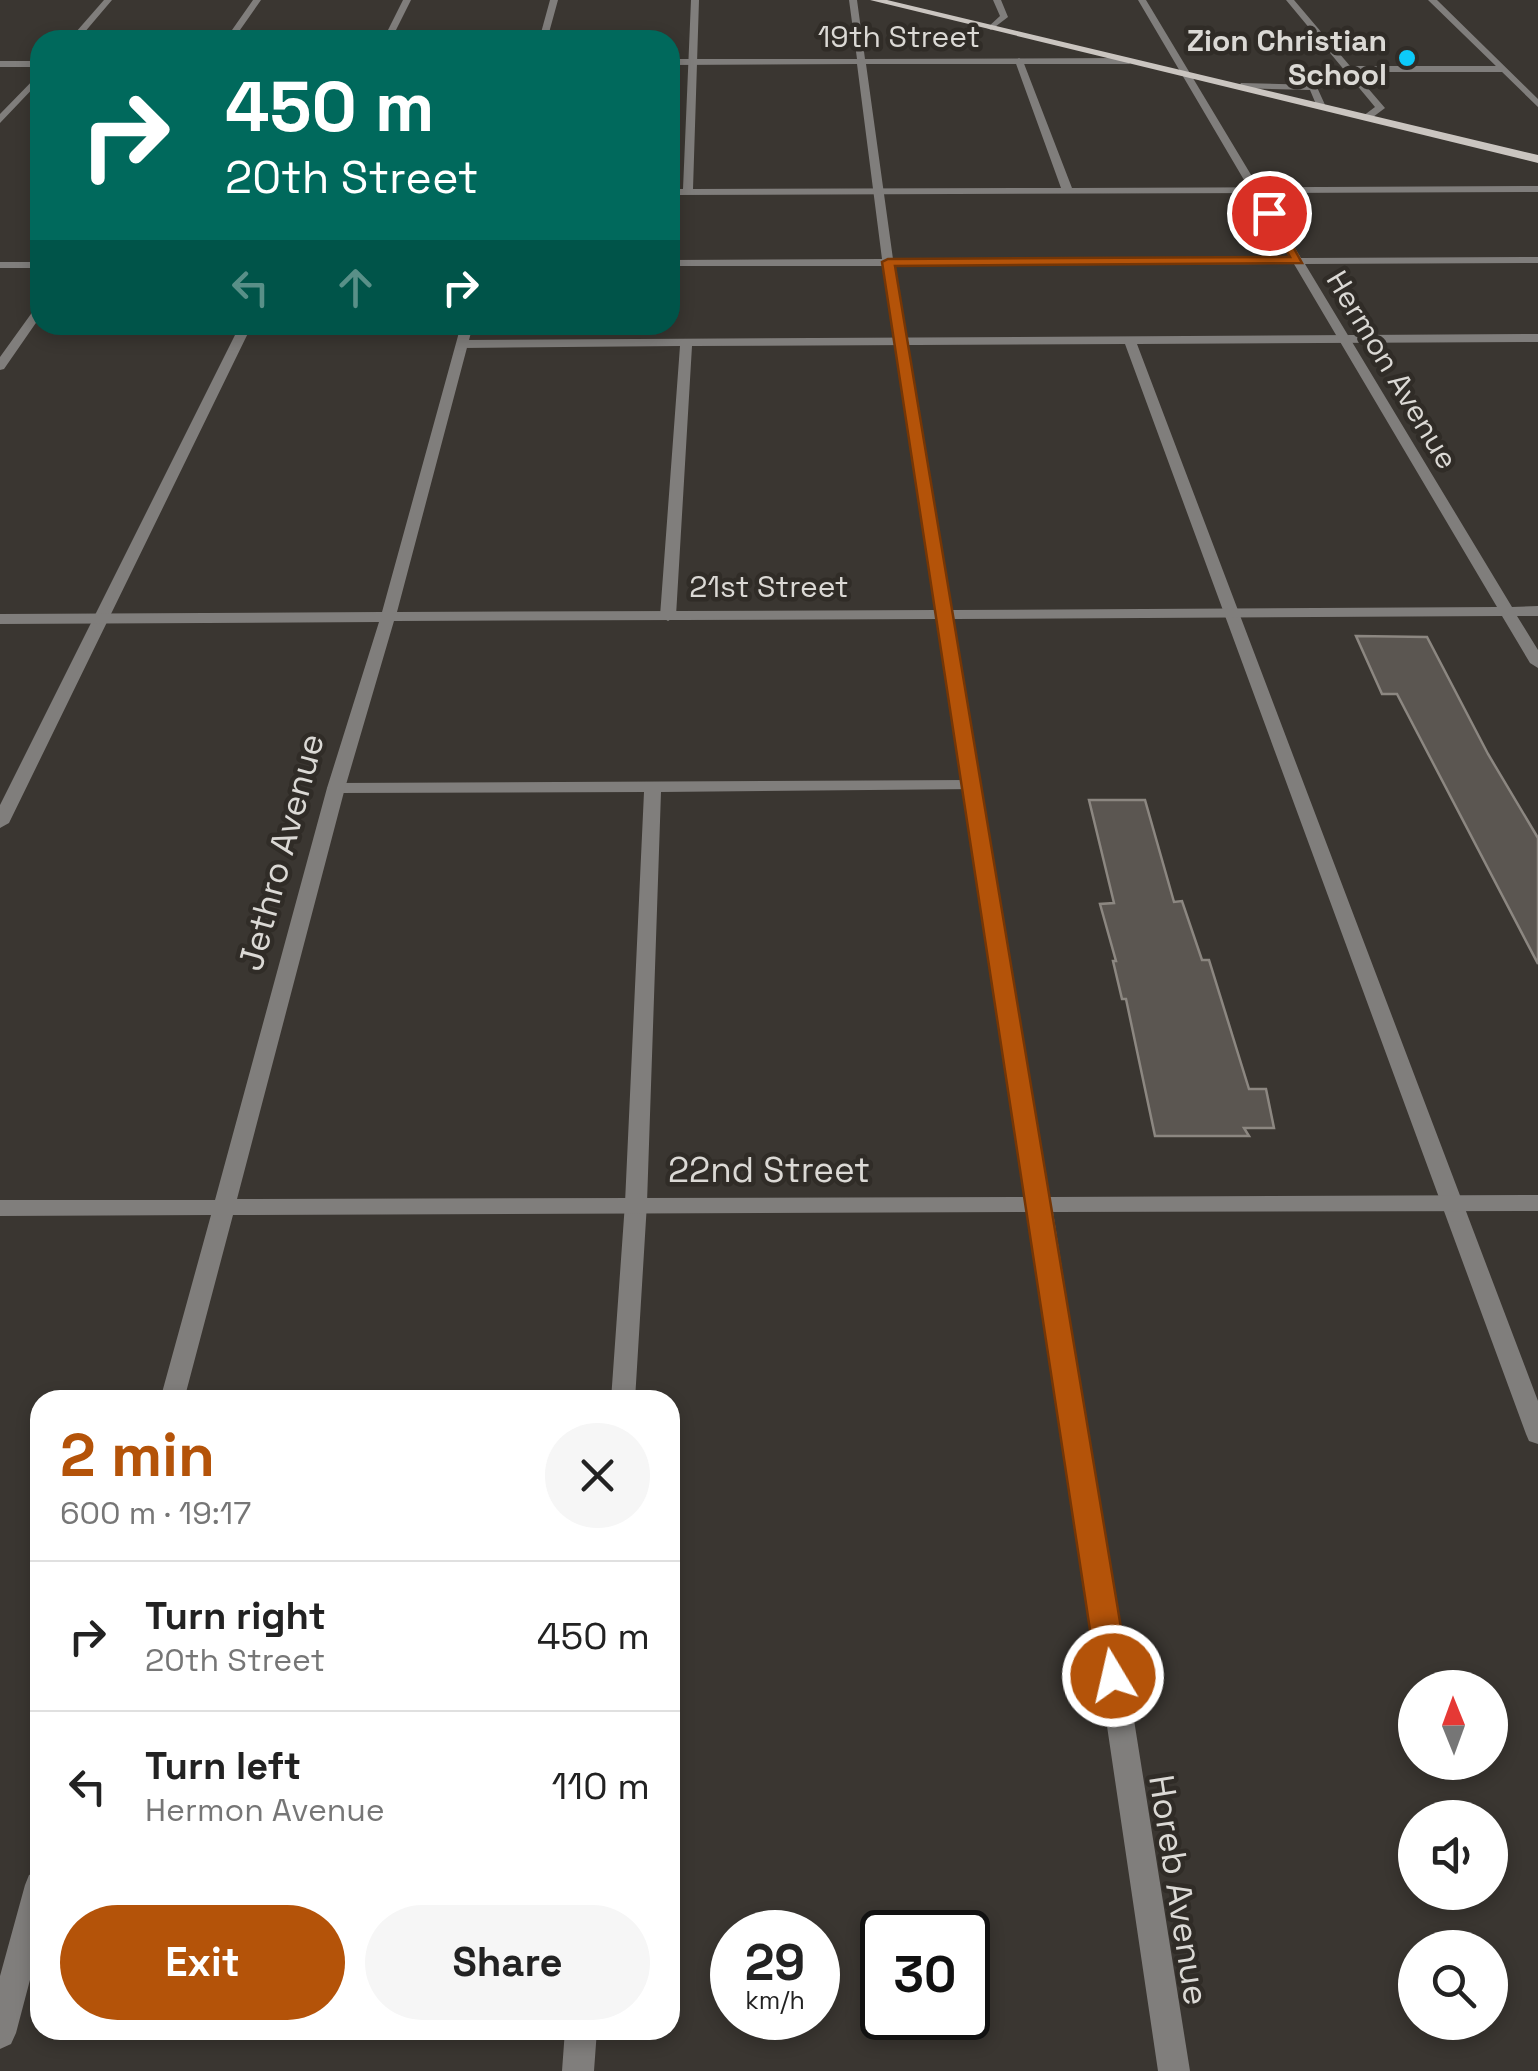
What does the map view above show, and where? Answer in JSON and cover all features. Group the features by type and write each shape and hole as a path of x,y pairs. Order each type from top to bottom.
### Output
{"main road":[{"path":"875,0 1538,159"}],"street":[{"path":"81,30 108,0"},
{"path":"236,30 257,0"},
{"path":"392,30 407,0"},
{"path":"546,30 554,0"},
{"path":"688,190 695,0"},
{"name":"Horeb Avenue","path":"852,0 900,342 1040,1202 1174,2071"},
{"path":"990,28 1004,16 998,0"},
{"name":"Hermon Avenue","path":"1142,0 1538,662"},
{"path":"1290,0 1380,108 1366,118"},
{"path":"1432,0 1538,104"},
{"name":"19th Street","path":"680,62 1129,61"},
{"path":"1019,62 1067,189"},
{"path":"0,64 30,64"},
{"path":"1348,70 1502,69"},
{"path":"0,120 30,87"},
{"path":"680,191 1538,189"},
{"path":"680,263 1538,260"},
{"path":"0,266 30,265"},
{"path":"0,366 30,324"},
{"path":"0,823 241,335"},
{"name":"Jethro Avenue","path":"175,1390 336,788 388,617 464,335"},
{"path":"492,335 686,342 1538,338"},
{"path":"1130,340 1538,1434"},
{"path":"668,616 686,342"},
{"name":"21st Street","path":"0,619 1538,611"},
{"path":"336,788 971,785"},
{"path":"624,1390 636,1203 653,786"},
{"name":"22nd Street","path":"0,1208 1538,1203"},
{"path":"0,2033 30,1923"},
{"path":"578,2071 580,2040"}],"building":[{"path":"1356,636 1427,637 1488,754 1538,838 1538,964 1397,694 1382,694"},
{"path":"1089,800 1145,800 1174,902 1182,901 1202,960 1209,960 1249,1089 1266,1089 1274,1128 1244,1128 1249,1136 1155,1136 1126,999 1122,999 1100,904 1114,903"}],"place":[{"name":"Zion Christian School","path":"1407,58"}],"route":[{"path":"1113,1676 888,262 1298,260 1269,213"}]}
